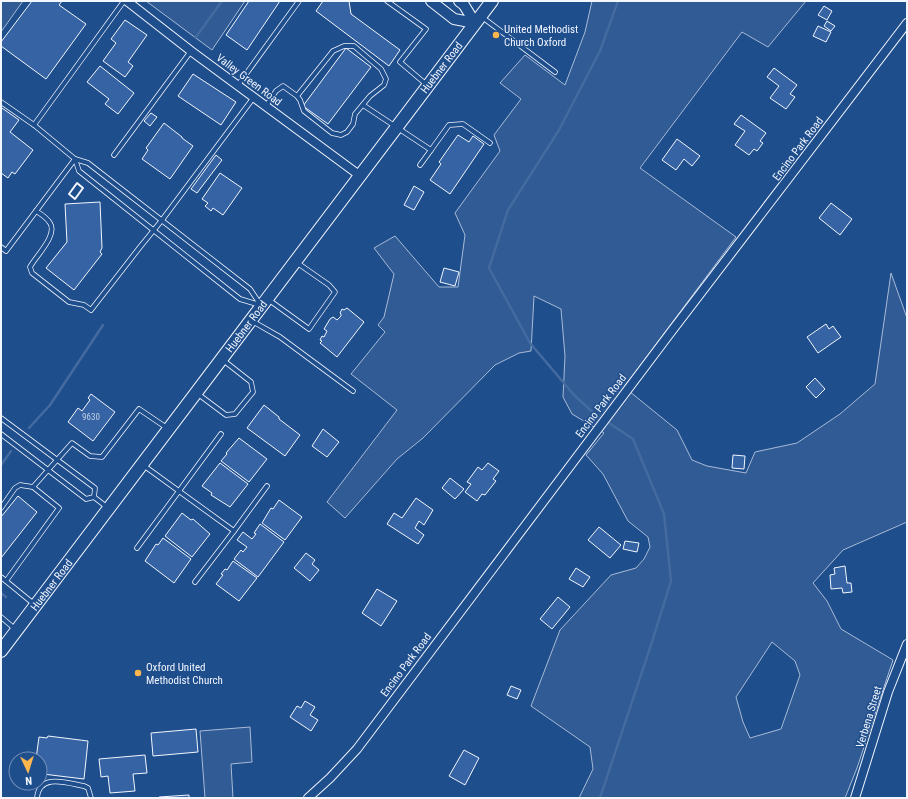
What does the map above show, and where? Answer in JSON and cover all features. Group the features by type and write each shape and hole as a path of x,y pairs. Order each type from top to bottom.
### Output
{"main road":[{"name":"Huebner Road","path":"1,651 294,261 492,1"}],"street":[{"name":"Valley Green Road","path":"126,1 359,175"},
{"path":"431,1 454,18 478,20"},
{"path":"459,1 478,20"},
{"name":"Encino Park Road","path":"308,798 330,778 357,749 663,343 907,24"},
{"name":"Verbena Street","path":"855,798 888,692 907,644"}],"lane":[{"path":"34,125 126,1"},
{"path":"238,85 299,1"},
{"path":"387,1 426,29 400,62 428,85"},
{"path":"478,20 555,72"},
{"path":"266,106 276,91 282,86 298,96 304,111 332,133 341,135 347,132 353,124 355,114 370,96 384,85 386,79 381,69 354,46 344,46 333,51 298,96"},
{"path":"114,155 191,51"},
{"path":"36,211 51,224 52,232 49,240 30,267 32,273 69,302 84,305 91,310 162,220 254,97"},
{"path":"1,102 34,125 75,159 88,163 250,289 264,302 309,329 335,292 329,285 294,261"},
{"path":"363,105 431,150"},
{"path":"420,165 449,125 463,124 490,143"},
{"path":"1,247 6,251 75,159"},
{"path":"75,159 80,171 240,299 264,302"},
{"path":"250,320 280,336 353,391"},
{"path":"196,392 226,415 235,414 253,392 251,382 221,358"},
{"path":"33,487 72,443 90,456 102,457 139,409 168,429"},
{"path":"1,418 95,488 94,497"},
{"path":"1,434 86,499 94,497"},
{"path":"137,548 221,434"},
{"path":"142,465 234,531"},
{"path":"1,508 15,488 20,485 33,487 59,508 6,581"},
{"path":"195,582 268,486"},
{"path":"94,497 109,508"},
{"path":"1,577 36,606"},
{"path":"1,617 17,630"},
{"path":"37,798 38,791 41,786 46,782 52,781 84,786 88,788 91,798"}],"shaded area":[{"path":"1,1 23,1 1,32"},
{"path":"146,1 245,1 212,50"},
{"path":"592,1 806,1 768,47 742,32 640,168 736,237 624,387 677,430 692,460 707,466 746,473 755,452 797,443 840,414 875,384 891,273 907,318 907,522 843,550 813,583 827,601 841,629 893,660 857,768 845,798 579,798 593,769 590,747 531,706 560,630 611,575 636,568 644,559 650,547 648,537 628,521 603,474 586,455 604,433 572,414 563,397 565,356 561,309 534,296 531,351 519,353 495,365 423,438 397,459 345,518 327,502 397,410 351,374 385,332 378,325 384,317 394,274 374,248 395,236 439,287 458,287 465,235 455,213 500,151 494,135 521,99 500,83 525,55 565,85 585,32","holes":["772,642 795,661 800,675 781,729 750,738 743,722 736,697"]},
{"path":"250,727 252,762 231,764 233,798 205,798 200,731"}],"building":[{"path":"32,1 62,1 59,5 86,24 46,79 1,46 1,42"},
{"path":"249,1 280,1 247,50 226,35"},
{"path":"323,1 349,1 351,14 400,50 389,66 316,11"},
{"path":"824,6 832,11 827,20 818,15"},
{"path":"125,20 147,35 128,62 133,66 125,77 103,61 116,43 111,39"},
{"path":"827,21 835,26 831,31 824,26"},
{"path":"818,26 831,32 826,42 813,36"},
{"path":"346,48 371,67 328,124 303,106"},
{"path":"100,66 134,93 118,114 105,104 109,99 87,82"},
{"path":"774,68 797,85 790,94 795,97 786,109 770,98 779,86 767,77"},
{"path":"193,74 236,102 221,125 178,96"},
{"path":"2,108 19,120 10,132 33,150 15,174 12,172 8,178 1,173"},
{"path":"151,113 157,117 150,126 144,121"},
{"path":"741,115 766,133 760,141 763,143 757,151 754,149 749,155 735,145 745,131 734,124"},
{"path":"164,123 193,146 170,179 142,159 148,150 146,148"},
{"path":"458,135 469,142 473,136 484,144 450,194 430,180 441,164 439,162"},
{"path":"677,139 700,156 692,166 684,159 676,170 662,160"},
{"path":"216,155 222,160 197,193 191,189"},
{"path":"220,173 242,188 223,215 213,208 211,211 205,206 208,203 202,199"},
{"path":"414,186 424,192 414,210 404,205"},
{"path":"100,202 102,248 100,252 102,254 74,290 46,268 67,242 65,204"},
{"path":"831,203 852,219 840,235 819,218"},
{"path":"444,268 459,272 455,286 440,282"},
{"path":"347,308 364,322 337,357 320,343 322,341 320,340 322,336 324,337 327,331 324,329 330,319 333,317 337,320 341,316 340,313 342,309 344,310"},
{"path":"826,324 829,329 833,326 841,337 818,353 807,337"},
{"path":"815,378 825,389 816,398 806,387"},
{"path":"91,394 115,412 93,441 68,422 78,408 82,411 90,400 88,398"},
{"path":"264,405 300,435 285,456 247,428"},
{"path":"323,429 339,442 327,457 312,446"},
{"path":"239,438 267,459 249,482 221,461"},
{"path":"733,455 745,456 744,469 732,468"},
{"path":"220,463 248,484 230,507 211,495 212,493 202,486"},
{"path":"488,463 499,471 493,479 496,481 485,495 482,494 477,501 465,492 471,484 467,482 478,467 482,470"},
{"path":"450,478 464,489 455,499 442,488"},
{"path":"18,496 37,512 1,558 1,517"},
{"path":"416,498 433,510 424,525 419,521 415,528 424,535 418,544 387,524 394,513 402,518"},
{"path":"279,500 302,517 285,540 262,523 271,508 273,509"},
{"path":"182,513 191,520 193,519 210,534 192,557 165,536"},
{"path":"260,524 284,542 258,577 234,559 241,550 243,552 247,547 237,540 243,532 252,539"},
{"path":"599,527 621,545 610,558 588,540"},
{"path":"163,538 191,559 174,583 145,561 156,544 158,545"},
{"path":"625,541 639,543 637,552 623,549"},
{"path":"306,553 315,560 312,564 319,570 310,581 294,568"},
{"path":"233,561 257,578 239,601 216,584 223,575 221,574 225,569 227,570"},
{"path":"845,566 847,583 851,583 852,592 843,593 842,588 831,589 830,575 835,574 834,568"},
{"path":"576,568 590,577 583,587 569,579"},
{"path":"377,589 397,601 381,626 362,613"},
{"path":"558,597 570,607 552,629 540,619"},
{"path":"511,686 521,690 517,699 507,695"},
{"path":"305,701 315,707 310,715 318,720 311,731 290,717 297,706 301,708"},
{"path":"196,729 198,752 153,756 151,733"},
{"path":"48,736 88,741 84,779 48,775 48,751 37,751 39,737 47,738"},
{"path":"464,750 479,758 465,785 449,776"},
{"path":"145,755 147,773 133,774 135,791 110,793 108,776 101,777 99,759"},
{"path":"189,795 189,798 159,798 159,797"}],"waterway":[{"path":"196,37 222,1"},
{"path":"598,417 574,395 530,343 489,268 508,210 559,130 600,51 618,1"},
{"path":"29,428 50,405 103,325"},
{"path":"600,798 671,581 664,514 633,439 609,423"},
{"path":"1,465 11,451"},
{"path":"1,593 6,597"}],"wall":[{"path":"77,183 83,188 75,199 69,194 77,183"}],"place":[{"name":"United Methodist Church Oxford","path":"496,35"},
{"name":"Oxford United Methodist Church","path":"138,673"}]}
